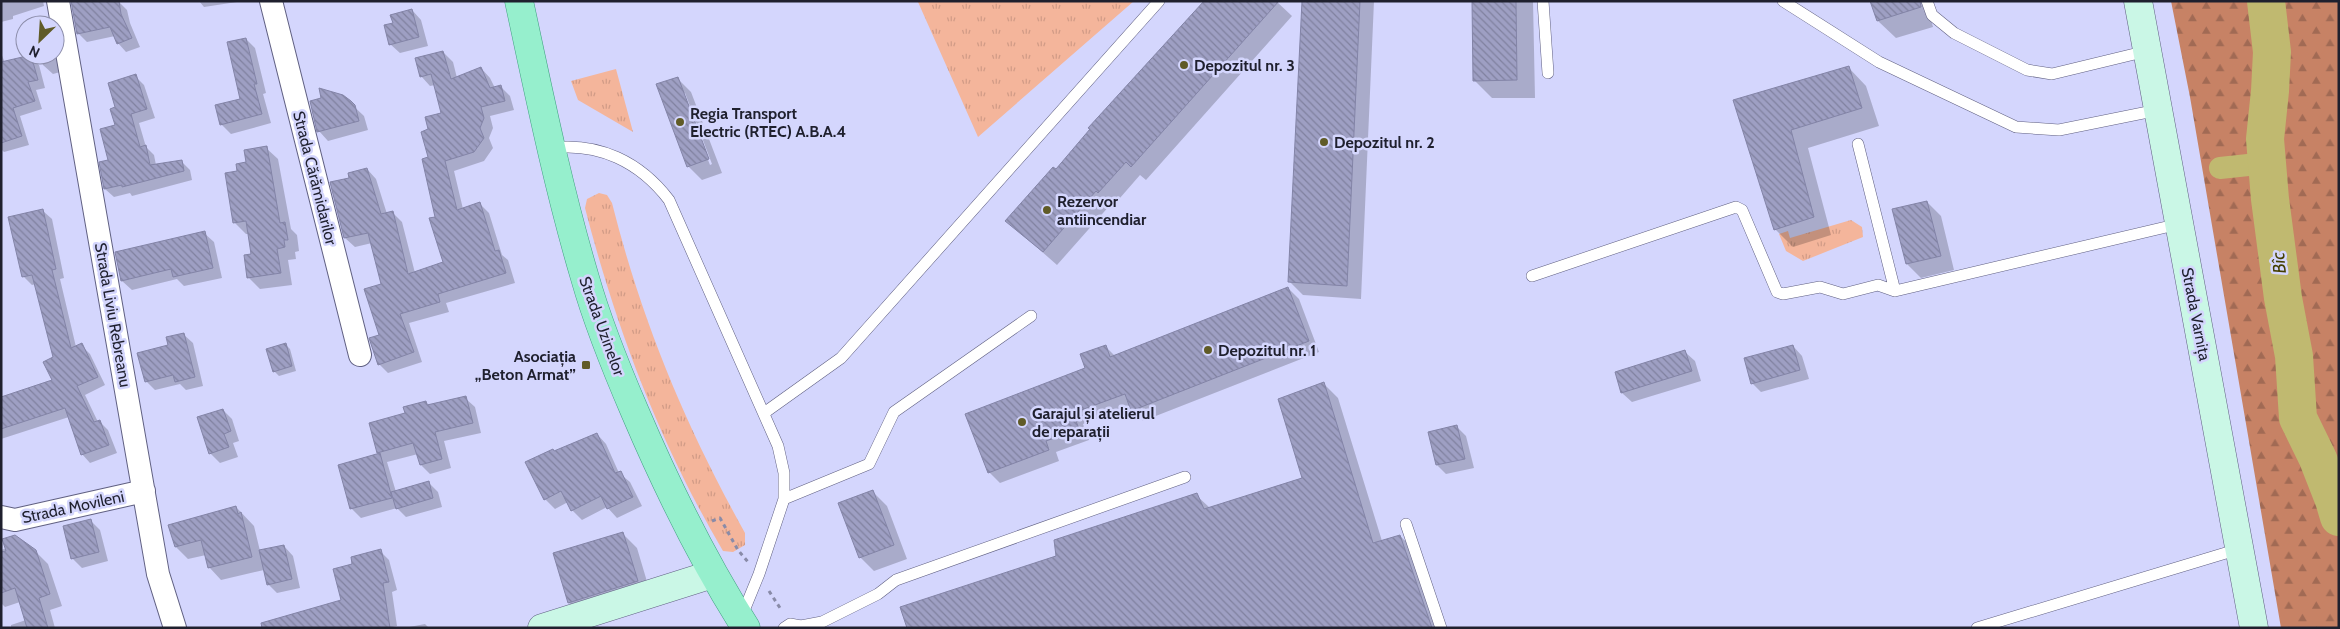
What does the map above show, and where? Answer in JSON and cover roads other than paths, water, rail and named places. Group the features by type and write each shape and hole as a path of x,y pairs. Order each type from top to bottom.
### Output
{"main road":[{"name":"Strada Uzinelor","path":"519,1 551,148 585,278 612,357 661,472 713,574 743,624"}],"street":[{"name":"Strada Liviu Rebreanu","path":"58,1 158,574 175,628"},
{"name":"Strada Cărămidarilor","path":"271,1 360,355"},
{"name":"Strada Varnița","path":"2138,1 2254,628"},
{"name":"Strada Movileni","path":"1,517 15,520 144,491"},
{"path":"542,628 713,574"}],"lane":[{"path":"764,413 841,358 1159,1"},
{"path":"1543,1 1548,73"},
{"path":"1783,1 1879,62 2016,127 2059,130 2158,110"},
{"path":"1927,1 1932,15 1954,33 2027,70 2052,74 2147,51"},
{"path":"1858,144 1895,290"},
{"path":"551,148 572,145 593,148 635,168 658,185 669,200 778,446 784,473 784,499 743,624"},
{"path":"1532,276 1736,207 1742,210 1777,292 1783,294 1820,287 1843,294 1878,285 1895,290 2179,224"},
{"path":"784,499 869,464 894,412 1031,316"},
{"path":"784,628 790,624 801,626 819,625 878,594 896,580 1184,477"},
{"path":"1406,524 1441,628"},
{"path":"1977,628 2240,549"}],"waterway":[{"name":"Bîc","path":"2266,1 2272,52 2265,139 2270,199 2283,298 2294,356 2298,418 2318,459 2339,517"},
{"path":"2220,168 2267,163"}],"place":[{"name":"Depozitul nr. 3","path":"1184,65"},
{"name":"Regia Transport Electric (RTEC) A.B.A.4","path":"680,122"},
{"name":"Depozitul nr. 2","path":"1324,142"},
{"name":"Rezervor antiincendiar","path":"1047,210"},
{"name":"Depozitul nr. 1","path":"1208,350"},
{"name":"Asociația „Beton Armat”","path":"586,365"},
{"name":"Garajul și atelierul de reparații","path":"1022,422"}]}
